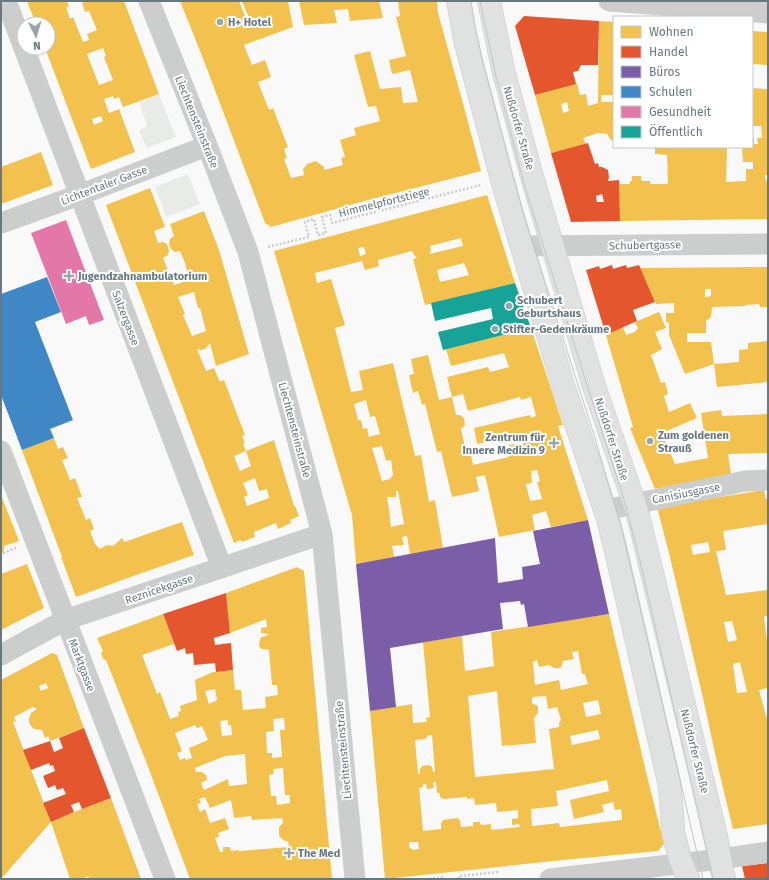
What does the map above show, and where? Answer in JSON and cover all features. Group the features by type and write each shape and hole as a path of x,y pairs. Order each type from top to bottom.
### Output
{"main road":[{"path":"458,1 465,40 502,180 563,385 605,510 616,551 669,782 673,831 677,851 685,871"},
{"name":"Nußdorfer Straße","path":"489,1 502,69 531,173 593,383 629,490 635,503 714,828 722,869"}],"street":[{"name":"Salzergasse","path":"6,1 222,568"},
{"name":"Liechtensteinstraße","path":"150,1 248,252 322,534 355,879"},
{"path":"609,1 768,13"},
{"name":"Lichtentaler Gasse","path":"1,223 80,195 207,146"},
{"name":"Schubertgasse","path":"522,246 768,244"},
{"name":"Marktgasse","path":"1,451 165,879"},
{"name":"Canisiusgasse","path":"605,510 745,481 768,480"},
{"name":"Reznicekgasse","path":"1,655 65,620 322,534"},
{"path":"550,879 722,869 768,852"}],"path":[{"name":"Himmelpfortstiege","path":"248,252 309,237 305,222 314,219 318,235 326,233 322,217 330,215 332,223 482,185"},
{"path":"3,553 15,549"},
{"path":"459,879 459,876 498,872"},
{"path":"429,879 445,877"}],"shaded area":[{"path":"159,94 176,137 147,148 139,131 147,126 139,102"},
{"path":"188,174 200,204 166,217 155,187"}],"building: Wohnen":[{"path":"27,1 67,1 69,6 66,7 70,19 73,17 83,42 89,40 87,34 97,30 89,11 85,12 82,3 87,1 124,1 159,94 123,107 119,97 114,99 113,96 104,99 109,113 119,109 135,152 91,169 48,56 56,56 56,16 33,16","holes":["103,48 106,56 104,57 113,80 99,85 87,54","101,116 103,121 94,125 92,119"]},
{"path":"180,1 239,1 246,19 249,18 242,1 288,1 293,27 244,45 252,65 265,60 271,77 258,82 269,110 273,108 288,147 284,149 287,158 284,159 291,178 304,175 303,169 307,164 316,161 324,167 324,170 343,165 341,158 345,157 340,140 356,135 354,128 380,121 376,106 368,107 354,55 370,51 380,89 401,87 403,103 418,102 410,70 392,74 389,60 406,56 396,17 400,16 398,1 437,1 438,13 481,171 271,227 265,223"},
{"path":"299,1 379,1 383,18 350,21 348,9 334,10 337,23 304,25"},
{"path":"599,21 613,22 613,95 601,95 601,102 613,102 613,141 607,134 598,133 583,138 586,144 551,153 535,95 577,83 580,95 586,94 588,106 598,103","holes":["567,102 569,111 563,113 561,104"]},
{"path":"753,31 768,32 768,65 753,64"},
{"path":"753,88 768,89 768,175 765,175 766,181 768,181 768,219 620,221 619,184 630,184 630,181 632,181 632,176 641,176 641,181 650,181 650,184 668,184 667,155 655,154 655,148 727,148 726,182 746,181 746,169 753,169 753,162 743,162 742,148 753,148 754,138 754,144 758,144 757,138 762,138 761,126 753,126"},
{"path":"41,152 53,185 1,204 1,167"},
{"path":"150,188 165,227 154,231 158,243 163,242 167,244 169,251 168,255 163,258 174,285 189,280 185,263 180,251 175,252 171,249 169,244 170,239 174,236 170,224 204,211 219,250 249,354 216,366 210,343 205,349 197,349 206,371 214,368 220,382 224,380 245,435 242,436 246,451 274,440 294,506 299,516 290,520 291,523 278,529 276,523 254,532 255,537 242,542 241,540 234,543 106,205","holes":["194,292 206,331 192,336 183,315 185,314 178,297","246,451 251,466 240,471 234,456","255,478 259,491 267,489 269,498 247,506 244,497 248,495 243,483"]},
{"path":"487,195 515,283 425,305 413,259 417,258 412,251 378,260 379,266 365,270 362,261 315,273 317,283 331,279 345,325 335,328 351,392 363,390 359,371 393,363 415,456 421,455 429,502 435,500 443,548 410,554 407,536 402,537 404,545 392,546 394,557 356,564 352,515 274,251","holes":["461,238 463,246 429,254 431,251 430,246","364,247 366,254 360,256 358,248","464,263 469,275 440,282 437,270","366,400 370,417 375,416 380,434 369,437 367,428 363,429 361,420 358,420 354,404","382,446 386,461 391,460 393,475 390,479 382,481 372,448","396,491 398,491 404,524 391,527 387,497 396,497"]},
{"path":"768,267 768,307 760,307 759,304 712,307 711,317 706,321 706,333 687,333 687,342 711,342 714,364 685,374 669,335 669,323 666,322 666,313 674,313 674,303 656,304 640,268","holes":["705,289 711,289 711,296 705,297"]},
{"path":"659,312 666,328 655,332 662,349 651,355 661,383 665,382 668,394 664,396 669,412 690,403 697,418 662,433 675,464 708,458 701,413 721,410 722,416 768,414 768,453 728,454 731,474 655,489 630,428 633,427 606,335 623,327 626,335 635,332 638,328 635,322"},
{"path":"531,328 563,425 558,426 588,520 551,527 546,511 532,515 535,530 499,537 485,475 476,477 479,491 452,497 441,451 437,452 425,404 422,405 418,391 413,393 409,375 414,374 411,359 428,355 439,400 452,397 447,377 488,367 490,372 509,367 504,353 451,366 446,349","holes":["463,394 468,411 520,397 521,400 531,397 536,416 531,418 530,415 474,428 477,444 522,434 524,449 516,444 509,445 506,451 509,457 473,465 469,446 465,447 461,429 465,425 464,418 460,415 456,415 452,397","537,470 540,481 537,482 542,499 530,501 526,484 532,483 531,471"]},
{"path":"768,341 768,382 717,387 714,364 739,362 739,350 748,349 748,343"},
{"path":"54,438 58,449 63,447 68,458 62,460 70,480 75,478 82,497 77,498 86,520 90,518 94,529 90,531 95,544 100,549 107,545 113,546 122,538 124,542 182,522 194,555 76,597 22,450"},
{"path":"764,490 766,499 768,499 768,524 723,531 726,550 716,551 726,595 768,590 768,616 764,616 768,648 768,688 759,690 767,719 768,718 768,824 733,829 657,507","holes":["708,542 710,552 693,555 691,545","732,621 737,640 728,642 724,622","740,662 747,692 737,693 733,664"]},
{"path":"1,495 19,541 4,546 4,550 1,555"},
{"path":"27,564 44,608 1,630 1,574"},
{"path":"297,567 304,571 332,879 190,879 106,660 103,659 101,653 103,651 97,638 163,614 174,644 142,655 157,694 160,692 170,719 179,716 178,712 181,711 180,706 197,700 195,680 213,672 233,670 235,690 241,690 243,710 266,708 265,697 278,695 277,685 272,685 269,650 262,649 259,646 260,639 268,635 261,633 261,628 267,627 266,619 230,633 226,593","holes":["215,689 217,700 209,704 205,691","284,718 285,730 280,730 282,757 272,758 272,753 267,753 266,732 274,731 273,719","228,720 228,725 231,725 232,735 222,736 220,721","195,725 197,728 202,726 208,740 189,748 192,758 180,760 177,753 182,751 175,733","245,754 247,784 229,786 228,779 204,790 201,783 207,780 206,775 202,772 196,772 195,768 225,756","283,768 285,795 290,795 290,803 277,805 276,796 271,796 269,775 274,774 273,769","205,797 210,808 231,800 234,818 251,816 252,820 282,818 283,823 279,827 279,836 285,841 288,841 289,847 239,851 231,851 230,847 223,847 223,852 220,852 215,838 219,837 218,833 229,829 225,818 210,823 205,809 200,812 197,804 201,803 199,799"]},
{"path":"609,614 664,844 658,851 385,879 370,711 412,704 413,723 427,722 426,718 430,717 423,642 462,636 465,671 494,666 491,632","holes":["578,651 582,674 585,674 588,684 561,690 559,680 535,685 533,662 537,660 539,667 549,665 554,668 561,668 563,661 574,659 572,652","497,691 502,746 536,743 534,718 538,713 538,706 532,703 532,697 546,696 548,709 557,707 561,720 559,727 549,729 554,769 475,777 468,696","598,700 601,714 586,717 583,703","598,730 600,739 572,745 570,736","429,735 432,735 435,772 433,772 432,767 429,765 422,766 420,773 418,774 415,740 425,739","607,780 609,791 570,800 574,819 604,812 602,805 613,802 615,810 621,809 622,820 560,827 559,823 532,826 531,809 558,806 556,791","433,782 436,782 437,793 440,793 440,797 443,799 467,797 467,799 474,798 475,805 496,803 497,812 518,810 518,818 512,819 512,825 519,824 520,827 491,830 491,824 481,825 480,822 473,822 473,826 461,827 460,820 457,818 443,820 441,823 441,829 423,831 419,788 423,787 423,784 426,784 427,789 434,788","409,842 418,842 419,849 413,850 409,847"]},
{"path":"52,653 57,655 84,728 50,741 48,736 45,738 42,730 34,729 29,722 31,713 37,709 33,707 14,717 16,721 13,722 51,822 1,879 1,680","holes":["46,683 48,688 41,691 39,686"]},
{"path":"111,798 141,879 89,879 88,876 83,879 70,879 51,822"}],"building: Handel":[{"path":"524,16 599,21 598,65 581,65 578,71 573,72 576,84 535,95 515,26"},
{"path":"588,143 595,164 598,163 599,167 608,170 608,181 619,180 620,221 571,222 551,153","holes":["602,194 604,202 597,202 596,196"]},
{"path":"612,265 613,269 626,265 627,268 639,265 655,302 633,310 637,321 606,335 586,270 599,266 600,269"},
{"path":"226,593 230,633 214,638 215,645 231,643 233,670 216,672 215,663 194,665 193,653 186,654 185,648 177,651 163,614"},
{"path":"84,728 111,798 82,809 79,802 71,805 74,812 51,822 43,803 66,794 63,788 57,790 55,785 48,788 43,776 55,771 53,765 50,766 49,763 31,770 23,750 50,741 54,752 63,748 59,738"},
{"path":"768,863 768,879 745,879 742,866"}],"building: Büros":[{"path":"588,520 609,614 528,627 524,604 521,605 520,601 500,603 503,629 390,648 396,707 370,711 356,564 495,538 498,583 523,579 522,567 540,564 533,531"}],"building: Schulen":[{"path":"47,277 61,312 35,322 73,420 50,429 54,438 22,450 1,395 1,294"}],"building: Gesundheit":[{"path":"66,220 104,320 89,325 86,316 66,324 31,233"}],"building: Öffentlich":[{"path":"515,283 531,328 443,350 438,332 493,319 491,308 435,321 431,303"}],"tram line":[{"path":"471,1 482,58 524,216 594,435 622,530 703,879"},
{"path":"480,1 495,72 524,184 623,496 640,561 713,879"}],"place":[{"name":"H+ Hotel","path":"220,22"},
{"name":"Jugendzahnambulatorium","path":"69,276"},
{"name":"Schubert Geburtshaus","path":"509,306"},
{"name":"Stifter-Gedenkräume","path":"495,329"},
{"name":"Zum goldenen Strauß","path":"650,441"},
{"name":"Zentrum für Innere Medizin 9","path":"554,443"},
{"name":"The Med","path":"289,853"}]}
